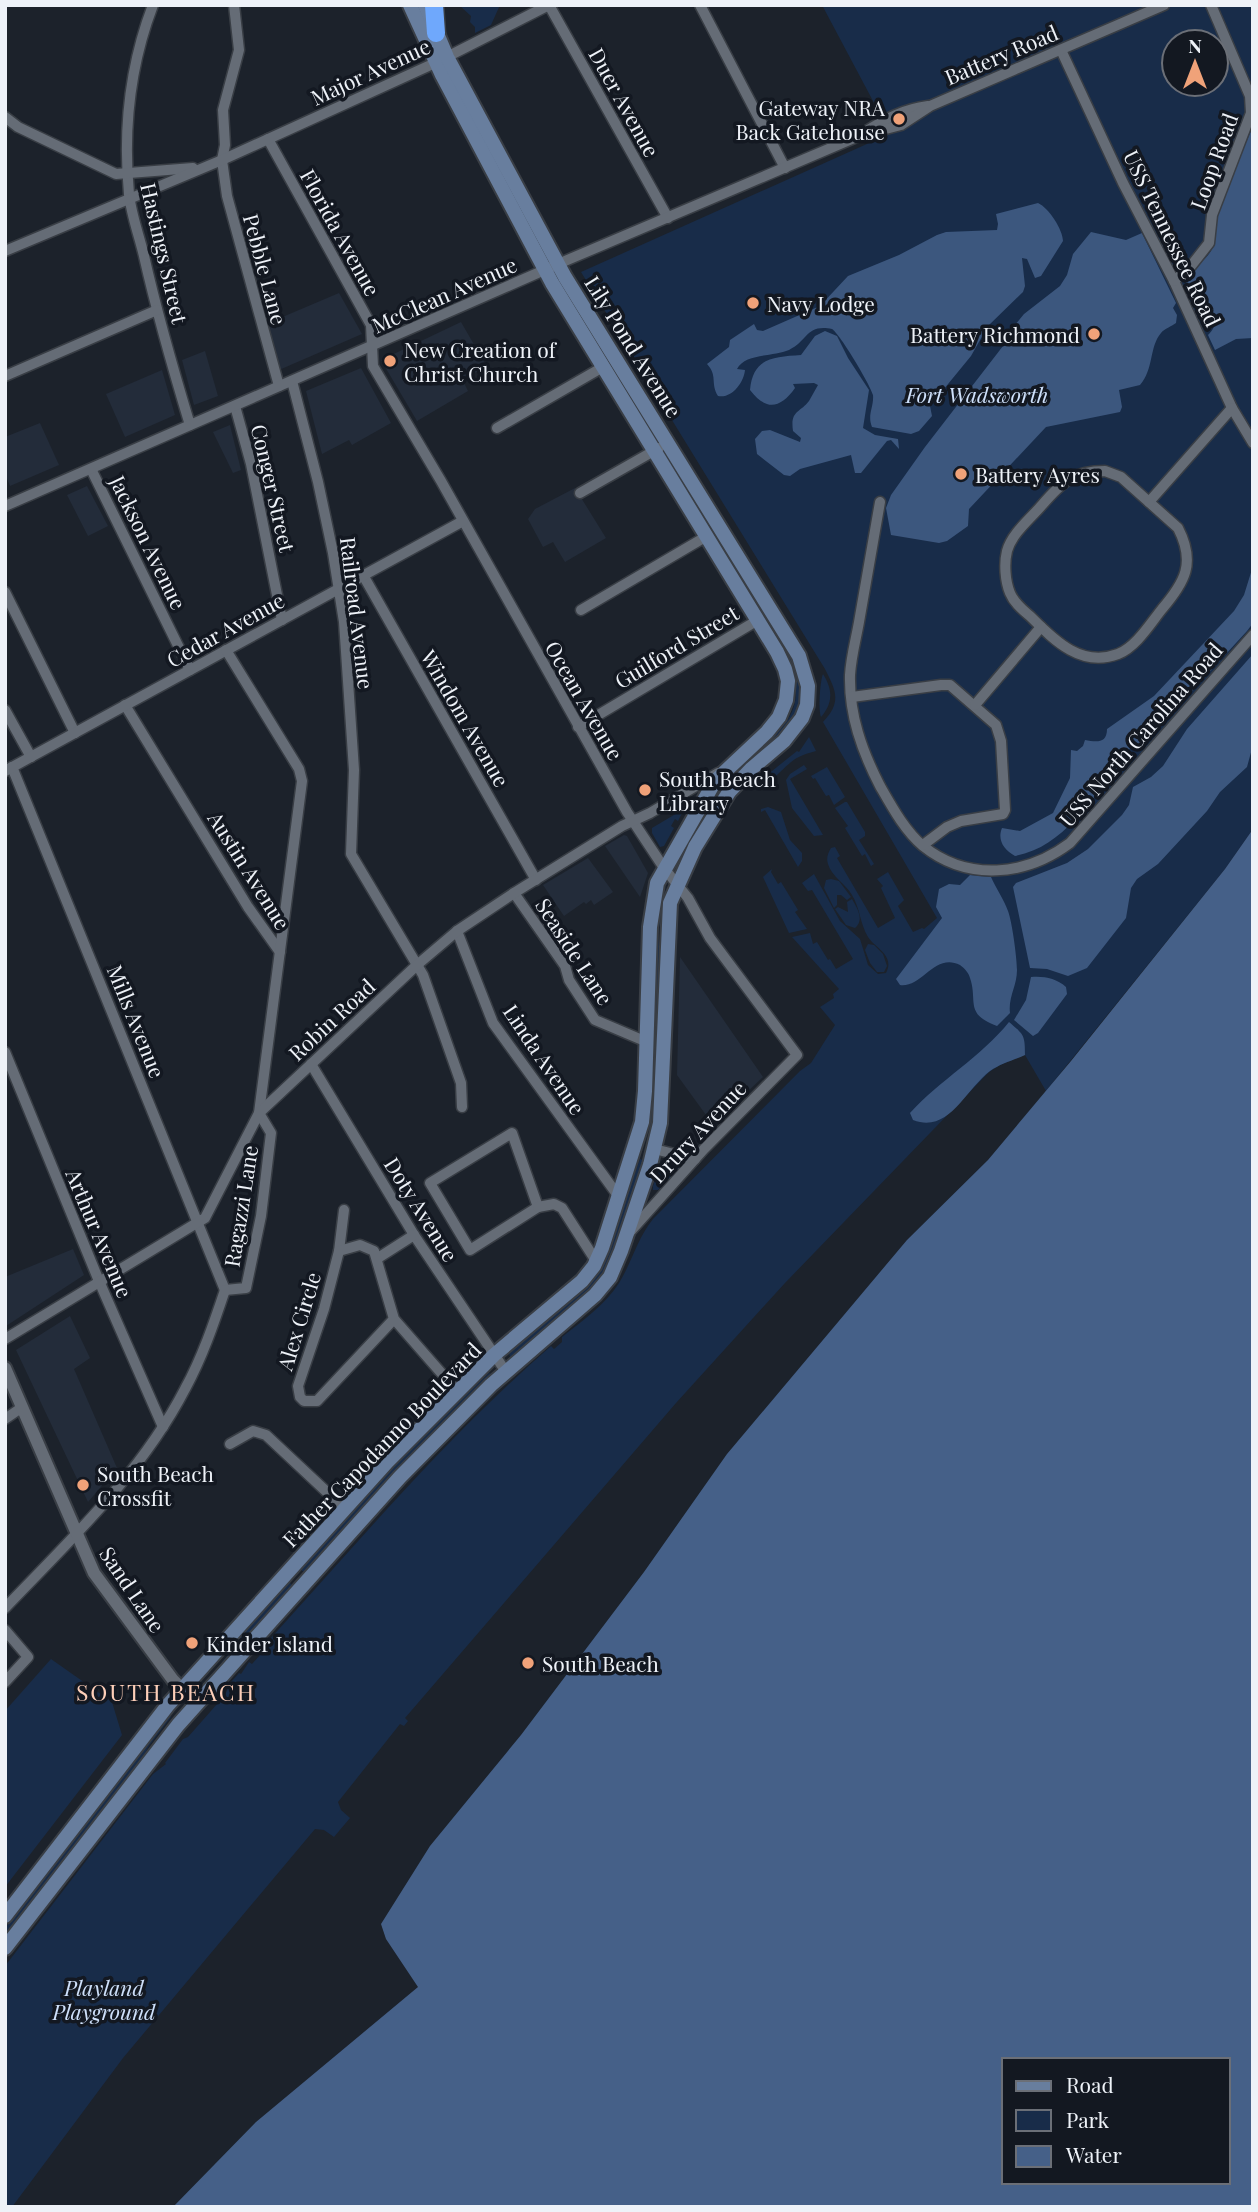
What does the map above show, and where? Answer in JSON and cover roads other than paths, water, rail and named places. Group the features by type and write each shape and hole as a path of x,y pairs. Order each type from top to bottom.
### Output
{"highway":[{"path":"434,5 436,33"}],"main road":[{"name":"Lily Pond Avenue","path":"410,5 603,367 758,620 785,669 788,681 786,700"},
{"name":"Lily Pond Avenue","path":"425,5 436,33 441,60"},
{"name":"Lily Pond Avenue","path":"552,267 669,442 799,656 808,679 807,705"},
{"name":"Father Capodanno Boulevard","path":"5,1916 181,1689 411,1436 494,1355 582,1280 596,1261 642,1122 650,916 657,883 702,801 727,767 772,727 786,700"},
{"name":"Father Capodanno Boulevard","path":"5,1948 197,1703 418,1457 506,1371 601,1289 613,1270 627,1235 654,1149 662,1103 667,920 670,903 701,835 729,792 791,734 807,705"},
{"path":"290,1571 304,1584"}],"street":[{"name":"Hastings Street","path":"153,5 141,36 134,66 127,135 130,197 157,310 190,425"},
{"name":"Pebble Lane","path":"234,5 239,50 223,110 225,145 222,160 227,196 279,386"},
{"name":"Major Avenue","path":"5,251 222,160 441,60 549,5"},
{"name":"Duer Avenue","path":"549,5 668,218"},
{"path":"700,5 785,168"},
{"name":"Battery Road","path":"901,125 930,106 1164,5"},
{"name":"Loop Road","path":"1174,281 1191,266 1209,243 1212,215 1251,113 1250,96 1211,5"},
{"name":"USS Tennessee Road","path":"1061,50 1233,408 1249,427 1253,443"},
{"name":"Battery Road","path":"859,136 895,115 913,108 930,106"},
{"path":"7,121 109,171 128,174"},
{"name":"McClean Avenue","path":"5,506 859,136 901,125"},
{"name":"Florida Avenue","path":"268,139 370,326 372,346"},
{"name":"Major Avenue","path":"128,174 205,167"},
{"path":"5,376 157,310"},
{"name":"Ocean Avenue","path":"372,346 373,366 633,821 694,908 710,938 797,1055"},
{"path":"498,428 603,367"},
{"name":"Railroad Avenue","path":"292,381 318,482 338,589 348,670 354,770 351,854 417,965"},
{"name":"Conger Street","path":"234,406 251,464 282,620"},
{"path":"1149,502 1233,408"},
{"path":"580,493 669,442"},
{"name":"Jackson Avenue","path":"91,469 190,670"},
{"path":"1097,471 1118,474 1149,502 1178,528 1184,539 1185,575 1181,586 1133,644 1117,654 1084,656 1065,648 1015,602 1007,584 1008,547 1063,482 1071,477 1097,471"},
{"name":"USS North Carolina Road","path":"880,502 850,674 856,728 871,769 907,829 923,845 972,870 990,872 1025,867 1057,853 1070,843 1253,635"},
{"name":"Cedar Avenue","path":"9,769 463,521"},
{"path":"581,610 707,536"},
{"name":"Windom Avenue","path":"363,575 536,880"},
{"path":"5,592 75,733"},
{"name":"Guilford Street","path":"578,727 758,620"},
{"path":"975,705 1041,627"},
{"path":"226,650 302,776 280,952"},
{"path":"852,697 950,685 996,725 999,734 1004,810 999,816 961,821 947,827 923,845"},
{"name":"Austin Avenue","path":"125,705 248,907 280,952 259,1113"},
{"path":"5,710 31,757"},
{"name":"Robin Road","path":"5,1339 200,1223 209,1214 259,1113 417,965 457,932 514,893 727,767"},
{"name":"Mills Avenue","path":"9,769 200,1223 225,1290"},
{"name":"Seaside Lane","path":"514,893 565,966 569,980 595,1020 647,1042"},
{"name":"Linda Avenue","path":"457,932 493,1023 619,1197"},
{"path":"417,965 423,975 461,1083 462,1107"},
{"name":"Arthur Avenue","path":"5,1052 99,1281 163,1427"},
{"name":"Drury Avenue","path":"627,1235 695,1159 797,1055"},
{"name":"Doty Avenue","path":"312,1064 414,1235 506,1371"},
{"name":"Ragazzi Lane","path":"225,1290 246,1288 258,1228 271,1133 259,1113"},
{"path":"538,1207 512,1133 430,1183 470,1250 538,1207 554,1204 562,1208 596,1261"},
{"path":"654,1149 695,1159"},
{"name":"Alex Circle","path":"344,1210 339,1251 324,1309 298,1386 300,1397 309,1403 317,1401 394,1320"},
{"path":"414,1235 377,1258 394,1320 457,1391"},
{"name":"Alex Circle","path":"339,1251 360,1245 374,1251 377,1258"},
{"path":"5,1608 111,1496 163,1427 198,1362 225,1290"},
{"name":"Sand Lane","path":"5,1368 94,1573 181,1689 197,1703"},
{"path":"5,1419 21,1408"},
{"path":"230,1444 253,1431 266,1435 345,1508"},
{"path":"5,1630 28,1657 5,1682"}],"water":[{"path":"1253,829 1253,2207 173,2207 256,2122 418,1987 386,1939 381,1924 430,1846 521,1735 644,1572 727,1454 907,1240 988,1160 1225,869"}],"place":[{"name":"Gateway NRA Back Gatehouse","path":"899,119"},
{"name":"Navy Lodge","path":"753,303"},
{"name":"Battery Richmond","path":"1094,334"},
{"name":"New Creation of Christ Church","path":"390,361"},
{"name":"Battery Ayres","path":"961,474"},
{"name":"South Beach Library","path":"645,790"},
{"name":"South Beach Crossfit","path":"83,1485"},
{"name":"Kinder Island","path":"192,1643"},
{"name":"South Beach","path":"528,1663"}],"district":[{"name":"SOUTH BEACH","path":"166,1691"}],"park label":[{"name":"Fort Wadsworth","path":"977,394"},
{"name":"Playland Playground","path":"104,1999"}]}
